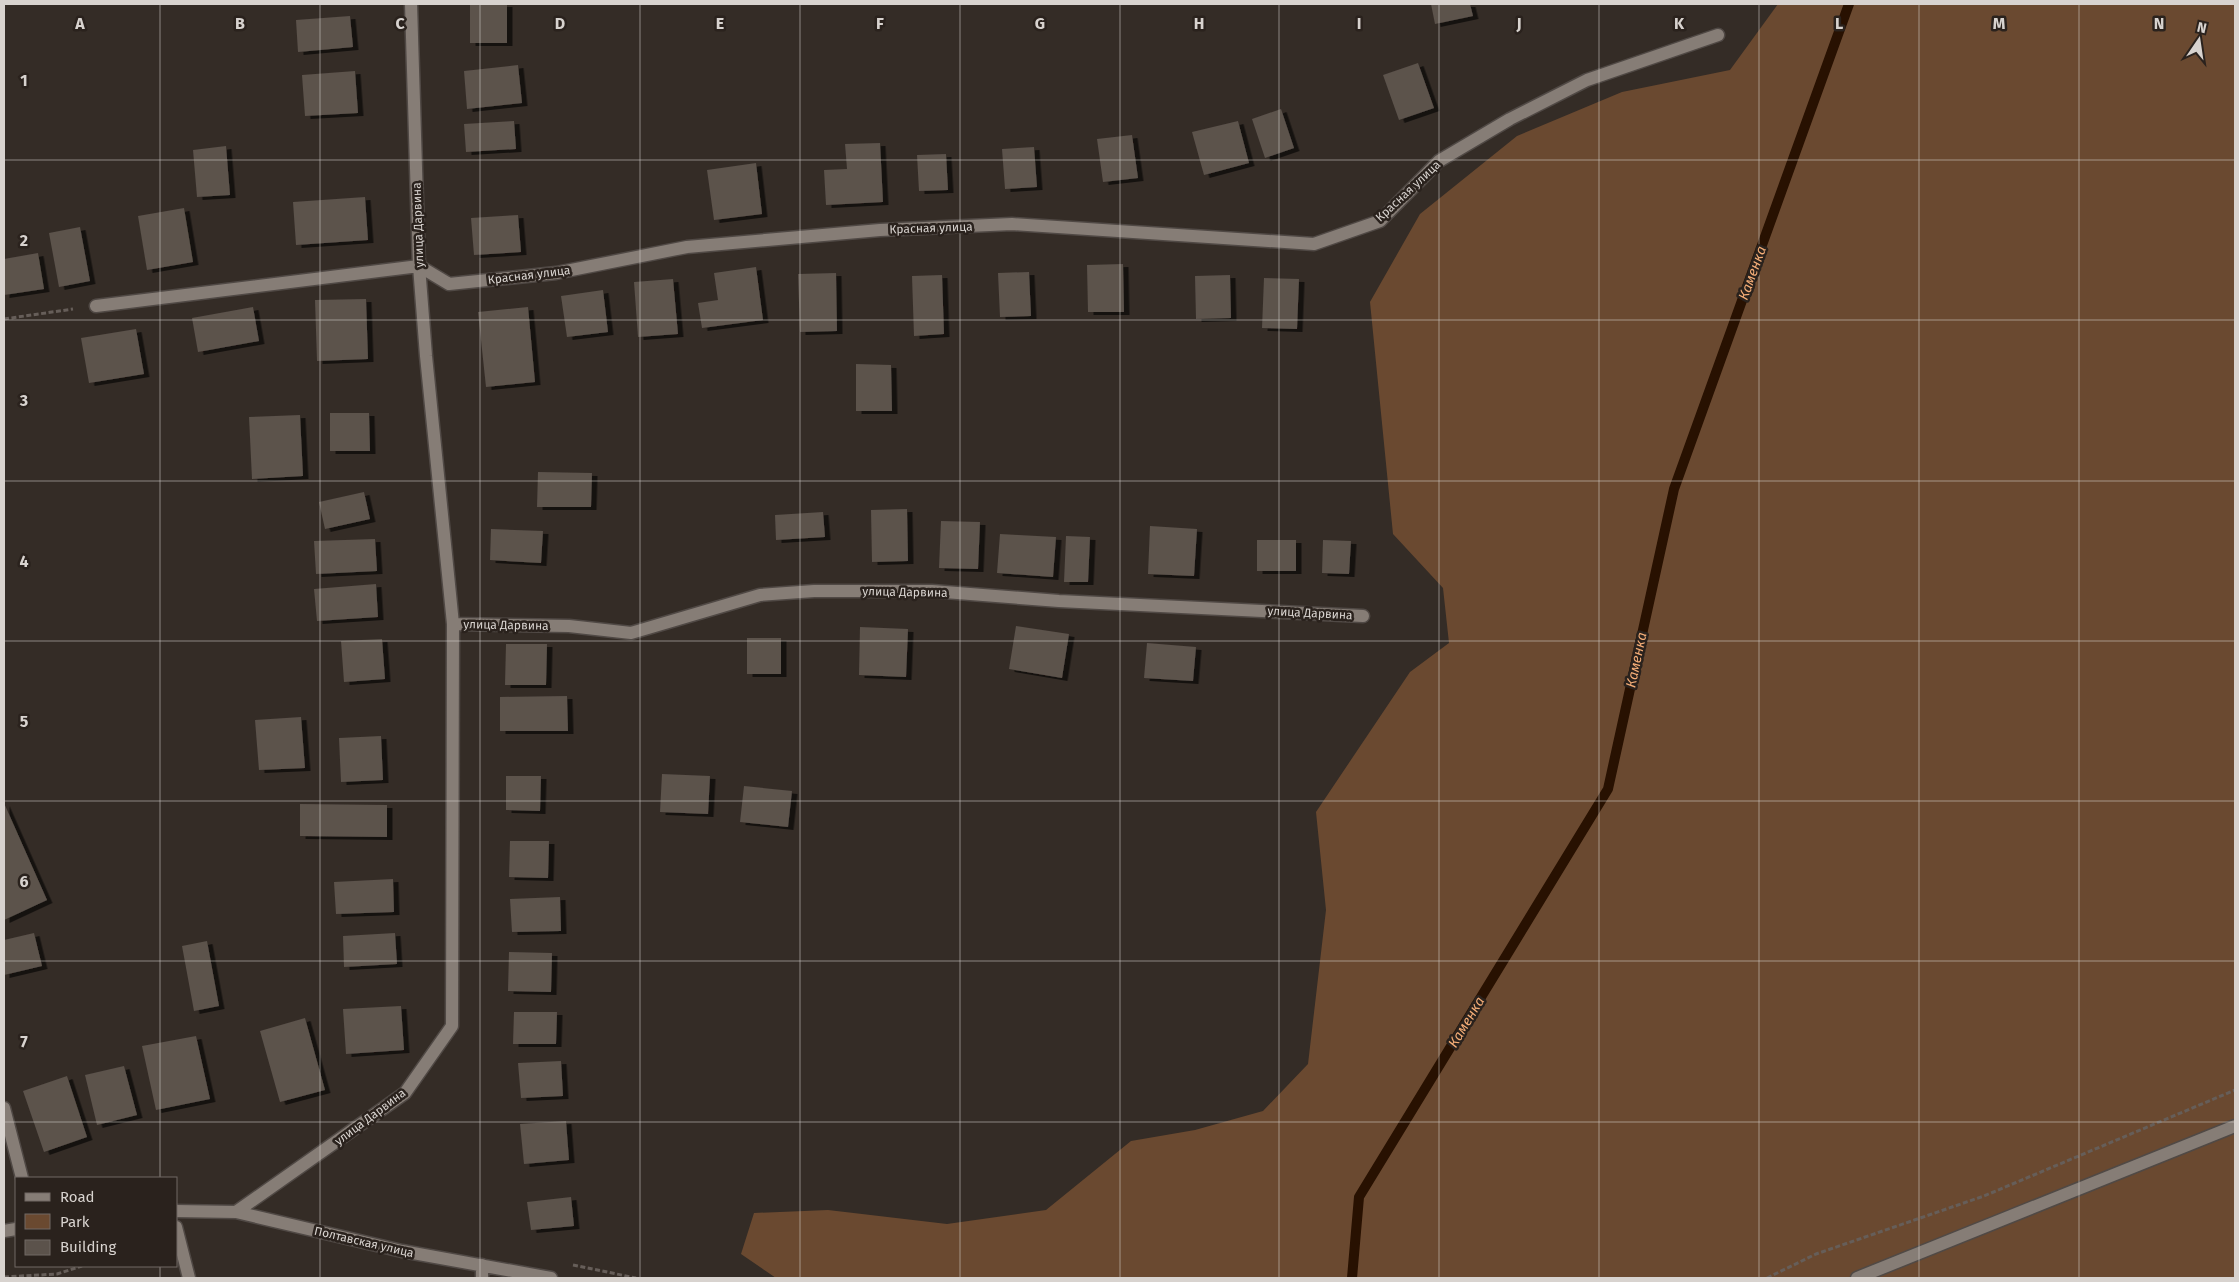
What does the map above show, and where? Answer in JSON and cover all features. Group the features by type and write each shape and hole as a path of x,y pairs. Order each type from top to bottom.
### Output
{"street":[{"name":"улица Дарвина","path":"236,1212 405,1093 452,1026 453,624 426,356 419,266 411,4"},
{"name":"Красная улица","path":"419,266 449,284 556,273 687,247 880,230 1012,224 1314,244 1380,221 1439,161 1510,119 1587,80 1718,35"},
{"path":"96,306 419,266"},
{"name":"улица Дарвина","path":"453,624 569,626 631,633 760,596 814,591 932,591 1059,601 1363,616"},
{"path":"4,1108 22,1177"},
{"path":"1857,1278 2235,1126"},
{"name":"Полтавская улица","path":"178,1211 236,1212 482,1272 551,1278"},
{"path":"178,1235 189,1278"}],"path":[{"path":"4,319 96,306"},
{"path":"1768,1278 1816,1254 1984,1196 2235,1090"},
{"path":"4,1277 57,1274 79,1267"}],"green space":[{"path":"1778,4 2235,4 2235,1278 776,1278 741,1254 754,1213 828,1210 947,1224 1046,1210 1131,1141 1195,1130 1263,1111 1308,1064 1326,910 1316,812 1410,672 1449,643 1443,588 1393,534 1370,302 1420,214 1517,136 1622,92 1730,70"}],"building":[{"path":"470,4 507,4 507,43 470,43"},
{"path":"1431,4 1470,4 1473,16 1435,24"},
{"path":"350,16 353,47 298,52 296,20"},
{"path":"1418,63 1434,108 1399,120 1383,75"},
{"path":"518,65 522,103 467,109 464,71"},
{"path":"355,71 358,113 305,116 302,75"},
{"path":"1281,109 1294,148 1265,158 1252,119"},
{"path":"514,121 516,149 466,152 464,124"},
{"path":"1238,121 1249,163 1204,175 1192,132"},
{"path":"1132,135 1138,178 1103,182 1097,139"},
{"path":"880,143 883,202 826,205 824,170 847,169 845,144"},
{"path":"226,146 230,195 197,197 193,150"},
{"path":"1034,147 1037,187 1005,189 1002,149"},
{"path":"946,154 948,190 919,191 917,155"},
{"path":"756,163 762,214 714,220 707,170"},
{"path":"365,197 368,240 296,245 293,202"},
{"path":"184,208 193,262 147,270 138,216"},
{"path":"518,215 521,252 474,255 471,218"},
{"path":"80,227 90,281 59,287 49,233"},
{"path":"38,253 44,289 4,295 4,259"},
{"path":"1123,264 1124,312 1088,312 1087,265"},
{"path":"756,267 763,320 702,328 698,303 718,300 714,273"},
{"path":"1029,272 1031,316 1000,317 998,273"},
{"path":"836,273 837,331 800,332 798,274"},
{"path":"942,275 944,334 914,336 912,276"},
{"path":"1230,275 1231,318 1196,319 1195,276"},
{"path":"1264,278 1299,279 1297,329 1262,328"},
{"path":"673,279 678,334 638,337 634,282"},
{"path":"603,290 608,332 567,337 561,296"},
{"path":"366,299 368,359 317,361 315,300"},
{"path":"253,307 259,341 198,352 192,318"},
{"path":"528,307 535,382 486,387 478,312"},
{"path":"136,329 144,374 89,383 81,338"},
{"path":"856,364 891,365 892,411 856,411"},
{"path":"330,413 369,413 370,451 330,451"},
{"path":"300,415 303,476 252,479 249,417"},
{"path":"538,472 592,473 591,507 537,507"},
{"path":"364,492 370,519 325,529 319,502"},
{"path":"907,509 908,561 872,562 871,510"},
{"path":"823,512 825,537 776,540 775,515"},
{"path":"941,521 980,522 978,569 939,568"},
{"path":"1150,526 1197,529 1194,576 1148,574"},
{"path":"491,529 543,531 541,563 490,560"},
{"path":"1000,534 1056,537 1053,577 997,573"},
{"path":"1066,536 1090,537 1088,582 1064,582"},
{"path":"375,539 377,571 316,574 314,541"},
{"path":"1257,540 1296,540 1296,571 1257,571"},
{"path":"1323,540 1351,541 1349,574 1322,573"},
{"path":"376,584 378,617 317,621 314,589"},
{"path":"1016,626 1069,634 1062,678 1009,669"},
{"path":"860,627 908,629 906,677 859,675"},
{"path":"747,638 781,638 781,674 747,674"},
{"path":"382,639 385,679 344,682 341,641"},
{"path":"1147,643 1196,647 1193,681 1144,678"},
{"path":"506,644 547,644 546,685 505,685"},
{"path":"567,696 568,731 500,731 500,697"},
{"path":"301,717 305,768 259,770 255,720"},
{"path":"381,736 383,780 341,782 339,738"},
{"path":"662,774 710,776 708,814 660,812"},
{"path":"506,776 541,776 540,811 506,810"},
{"path":"744,786 792,791 788,827 740,822"},
{"path":"4,803 47,900 4,920"},
{"path":"300,804 387,805 387,837 300,836"},
{"path":"510,841 549,841 548,878 509,877"},
{"path":"393,879 394,912 336,914 334,882"},
{"path":"560,897 561,931 512,932 510,899"},
{"path":"34,933 42,966 4,975 4,940"},
{"path":"395,933 397,964 344,967 343,936"},
{"path":"207,941 219,1006 194,1011 182,946"},
{"path":"509,952 552,953 551,992 508,991"},
{"path":"401,1006 404,1050 346,1054 343,1009"},
{"path":"514,1012 557,1012 556,1044 513,1044"},
{"path":"305,1018 325,1090 280,1102 260,1031"},
{"path":"196,1036 210,1099 156,1110 142,1046"},
{"path":"561,1061 563,1096 521,1098 518,1063"},
{"path":"124,1066 137,1115 97,1125 85,1075"},
{"path":"67,1076 87,1137 44,1152 23,1091"},
{"path":"566,1121 569,1160 524,1164 520,1124"},
{"path":"571,1197 574,1226 531,1230 527,1202"}],"waterway":[{"name":"Каменка","path":"1352,1278 1359,1197 1608,789 1674,489 1849,4"}]}
